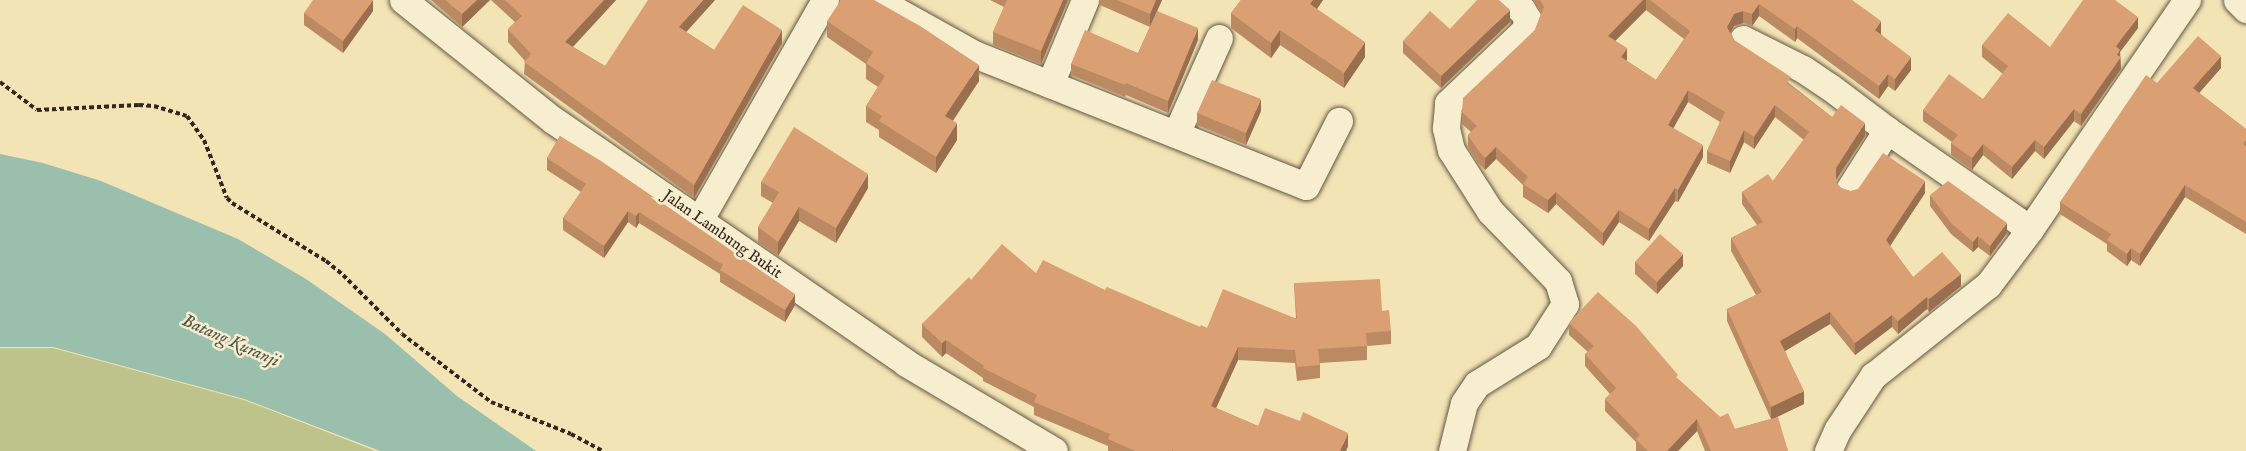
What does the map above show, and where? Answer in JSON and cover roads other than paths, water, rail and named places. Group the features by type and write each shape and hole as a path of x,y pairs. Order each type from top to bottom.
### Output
{"street":[{"name":"Jalan Lambung Bukit","path":"404,0 553,120 700,219 906,363 1054,451"},
{"path":"700,219 825,0"},
{"path":"877,0 974,54 1306,186 1339,121"},
{"path":"1050,84 1085,0"},
{"path":"1452,451 1464,404 1476,384 1538,346 1565,304 1558,281 1490,211 1451,150 1446,128 1449,103 1524,31 1528,20 1522,10 1508,0"},
{"path":"1828,451 1838,429 1873,376 1988,285 2030,229 2187,0"},
{"path":"2237,0 2246,9"},
{"path":"1176,134 1219,38"},
{"path":"1743,39 1803,69 2030,229"},
{"path":"1850,189 1887,130"}],"water":[{"name":"Batang Kuranji","path":"0,154 43,163 101,181 238,239 306,279 385,334 457,396 536,451 380,451 244,399 53,347 0,347"}]}
